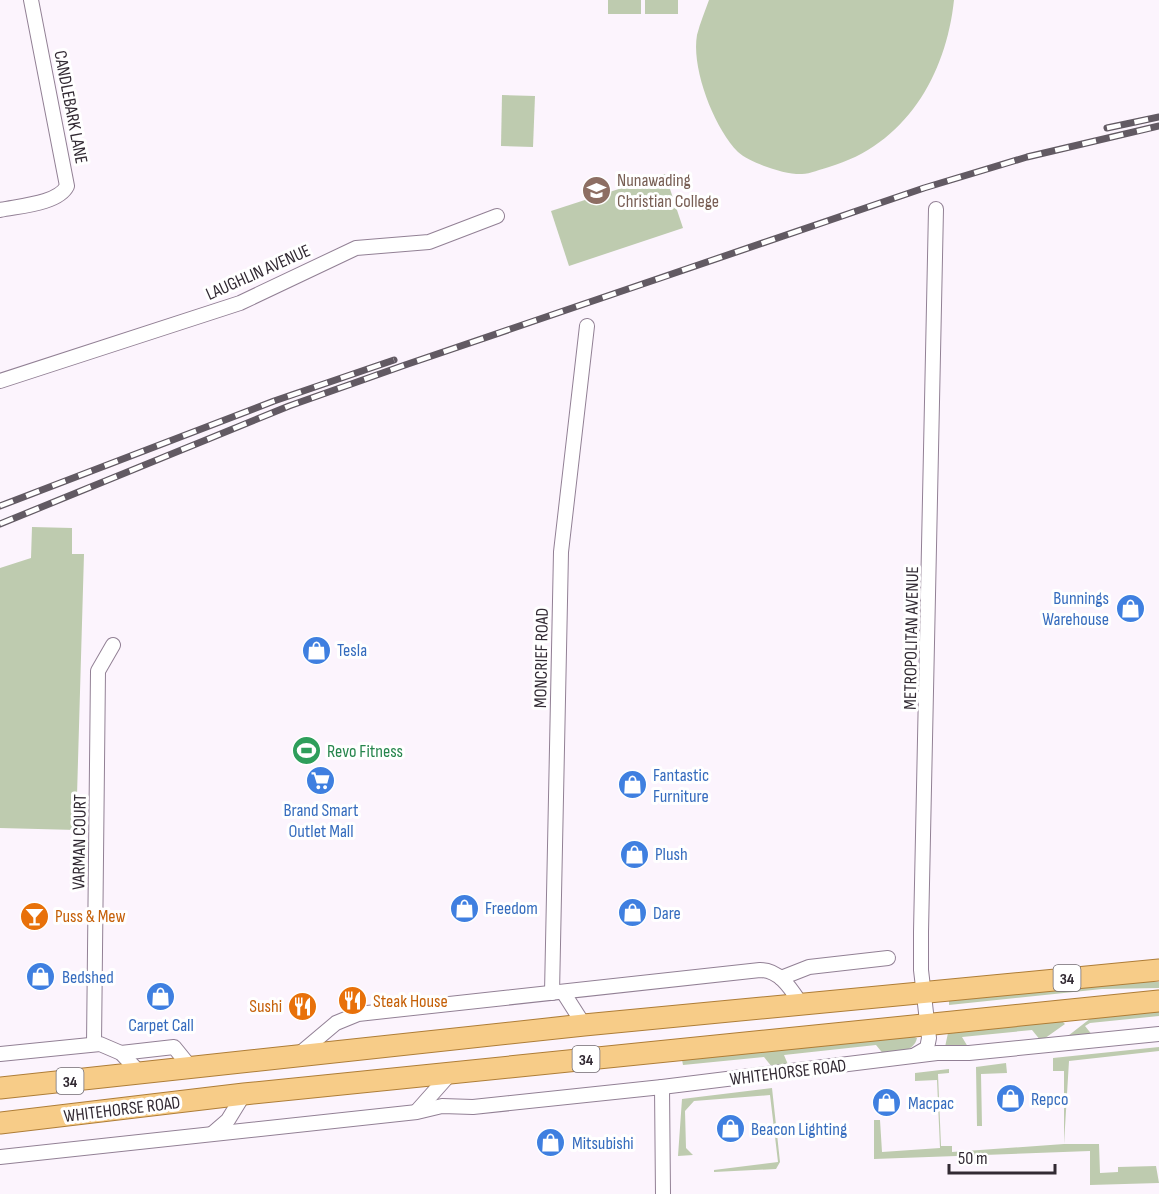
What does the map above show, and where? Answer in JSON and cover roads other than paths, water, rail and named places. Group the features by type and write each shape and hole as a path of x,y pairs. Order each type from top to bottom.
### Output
{"main road":[{"name":"WHITEHORSE ROAD","path":"0,1088 584,1025 1159,970"},
{"name":"WHITEHORSE ROAD","path":"0,1123 244,1094 449,1075 1159,1001"}],"street":[{"name":"CANDLEBARK LANE","path":"0,210 50,198 60,194 67,186 31,0"},
{"name":"METROPOLITAN AVENUE","path":"910,1058 927,1048 928,1024 921,932 936,209"},
{"name":"LAUGHLIN AVENUE","path":"0,381 240,303 356,248 429,242 497,216"},
{"name":"MONCRIEF ROAD","path":"557,992 561,552 587,326"},
{"name":"VARMAN COURT","path":"94,1044 99,671 113,645"},
{"path":"781,978 808,967 888,958"},
{"path":"297,1056 336,1023 358,1014 760,970 771,971 781,978 801,1004"},
{"path":"557,992 584,1025"},
{"name":"WHITEHORSE ROAD","path":"0,1157 417,1112 441,1106 473,1107 910,1058 1159,1034"},
{"name":"WHITEHORSE ROAD","path":"0,1054 94,1044 121,1053 174,1047 191,1068"},
{"name":"WHITEHORSE ROAD","path":"121,1053 140,1073"},
{"path":"417,1112 449,1075"},
{"path":"662,1087 663,1194"},
{"path":"213,1133 228,1120 244,1094"}],"railway":[{"path":"1107,128 1159,117"},
{"path":"0,524 289,406 405,365 924,188 1027,157 1159,126"},
{"path":"0,506 274,401 394,360"}],"place":[{"name":"Nunawading Christian College","path":"596,190"},
{"name":"Bunnings Warehouse","path":"1130,608"},
{"name":"Tesla","path":"316,650"},
{"name":"Revo Fitness","path":"306,751"},
{"name":"Brand Smart Outlet Mall","path":"321,781"},
{"name":"Fantastic Furniture","path":"632,785"},
{"name":"Plush","path":"634,854"},
{"name":"Freedom","path":"464,908"},
{"name":"Dare","path":"632,913"},
{"name":"Puss & Mew","path":"34,916"},
{"name":"Bedshed","path":"41,977"},
{"name":"Carpet Call","path":"161,996"},
{"name":"Steak House","path":"352,1001"},
{"name":"Sushi","path":"303,1006"},
{"name":"Repco","path":"1010,1099"},
{"name":"Macpac","path":"887,1103"},
{"name":"Beacon Lighting","path":"730,1129"},
{"name":"Mitsubishi","path":"551,1143"}]}
